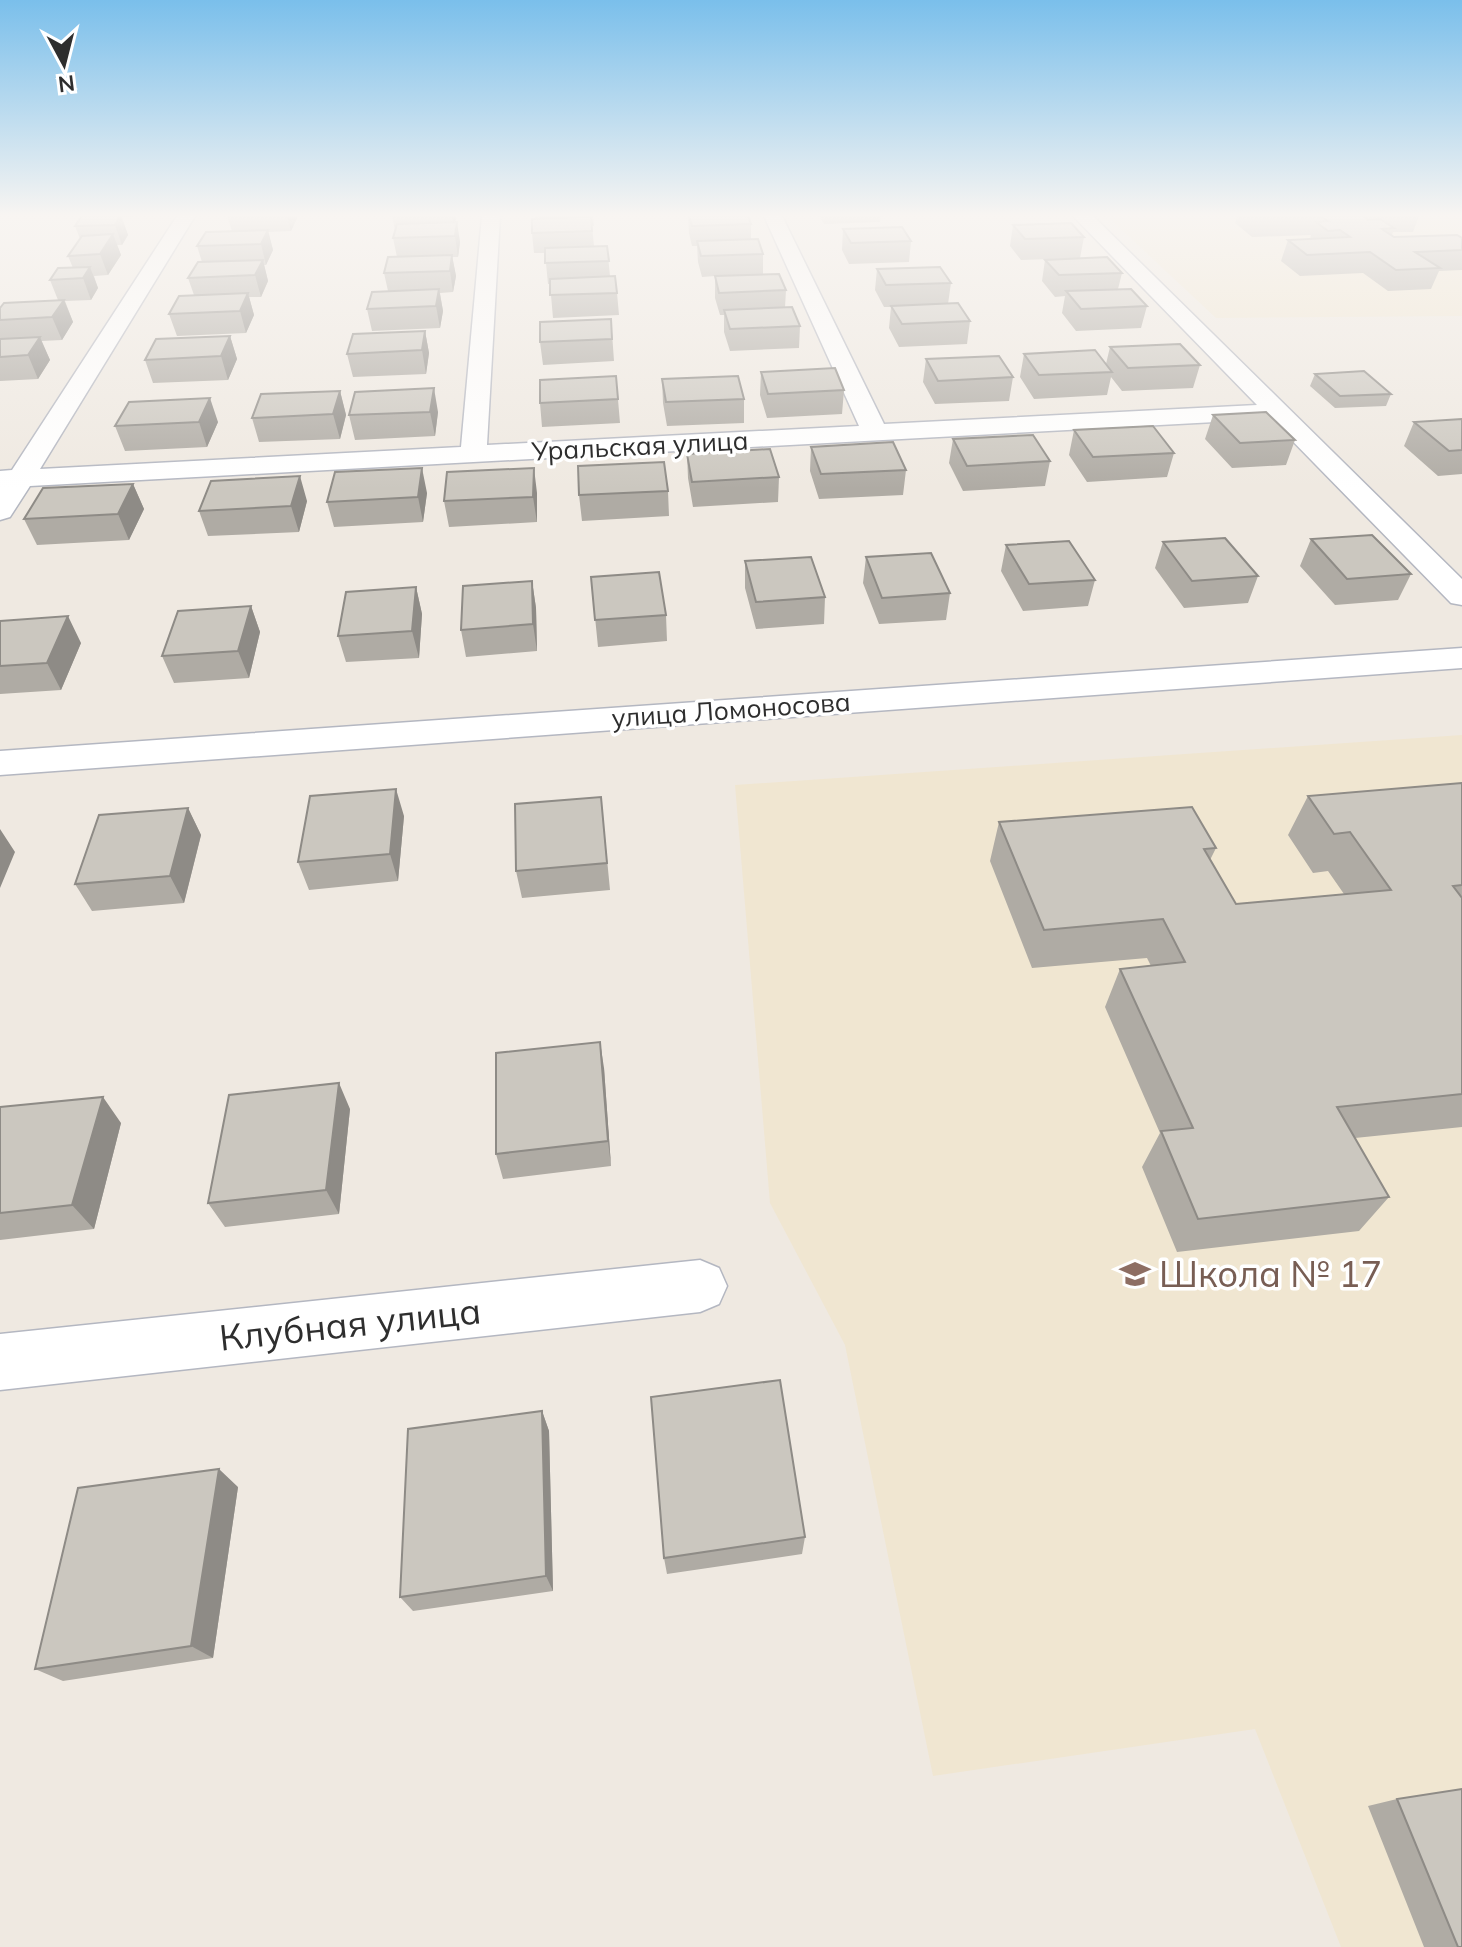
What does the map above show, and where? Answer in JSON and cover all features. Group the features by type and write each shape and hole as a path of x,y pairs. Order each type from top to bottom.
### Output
{"street":[{"path":"0,511 10,479 125,307"},
{"path":"473,455 484,307"},
{"path":"816,307 875,433"},
{"path":"1174,307 1462,596"},
{"name":"Уральская улица","path":"10,479 1279,411"},
{"name":"улица Ломоносова","path":"0,763 1462,658"},
{"name":"Клубная улица","path":"0,1362 700,1286"}],"shaded area":[{"path":"1204,307 1462,307 1462,316 1216,318"},
{"name":"Школа № 17","path":"1462,735 1462,1947 1341,1947 1255,1729 933,1776 845,1345 770,1203 735,785"}],"building":[{"path":"59,307 52,317 0,320 0,308"},
{"path":"173,307 242,307 240,311 169,314"},
{"path":"368,307 416,307 367,309"},
{"path":"792,307 800,326 730,329 724,310"},
{"path":"892,307 961,307 970,321 902,324"},
{"path":"1079,307 1128,307 1081,309"},
{"path":"611,319 612,339 540,342 540,322"},
{"path":"425,331 422,350 347,354 353,334"},
{"path":"230,336 221,356 145,360 156,339"},
{"path":"40,337 28,355 0,357 0,339"},
{"path":"1180,344 1200,365 1128,368 1110,347"},
{"path":"1095,350 1112,372 1039,375 1024,354"},
{"path":"999,356 1013,377 938,381 926,359"},
{"path":"835,368 844,390 768,394 761,372"},
{"path":"1364,371 1391,394 1340,396 1315,374"},
{"path":"616,376 618,399 540,403 540,380"},
{"path":"738,376 744,399 666,402 662,379"},
{"path":"434,388 430,412 349,415 355,392"},
{"path":"340,391 333,414 252,418 261,394"},
{"path":"210,398 199,422 115,426 129,402"},
{"path":"1266,412 1295,440 1240,443 1213,415"},
{"path":"1462,419 1462,450 1449,451 1414,422"},
{"path":"1153,426 1174,453 1093,457 1074,430"},
{"path":"1033,435 1050,461 967,466 953,439"},
{"path":"893,442 906,470 821,474 811,447"},
{"path":"770,449 779,477 692,482 687,454"},
{"path":"664,462 668,491 579,495 578,466"},
{"path":"422,468 418,497 327,502 335,472"},
{"path":"534,468 533,497 444,501 447,472"},
{"path":"300,476 291,506 199,511 211,481"},
{"path":"133,484 118,514 24,519 43,488"},
{"path":"1372,535 1411,574 1347,579 1311,539"},
{"path":"1225,538 1258,576 1192,581 1163,542"},
{"path":"1069,541 1095,580 1029,584 1006,545"},
{"path":"931,553 950,593 882,598 866,557"},
{"path":"811,557 825,597 756,602 745,561"},
{"path":"659,572 666,615 595,620 591,577"},
{"path":"532,581 533,624 461,630 463,586"},
{"path":"416,587 412,631 338,636 346,592"},
{"path":"251,606 238,651 162,656 178,611"},
{"path":"68,616 47,663 0,666 0,621"},
{"path":"1462,783 1462,885 1453,886 1462,898 1462,1094 1337,1107 1389,1197 1198,1219 1161,1131 1193,1128 1120,969 1185,962 1163,919 1044,930 999,822 1192,807 1216,848 1204,849 1236,904 1391,890 1350,832 1334,834 1308,796"},
{"path":"396,789 390,854 298,862 310,796"},
{"path":"601,797 607,863 516,871 515,804"},
{"path":"188,808 170,876 75,884 99,815"},
{"path":"600,1042 608,1141 496,1154 496,1053"},
{"path":"339,1083 326,1190 208,1203 229,1095"},
{"path":"103,1097 72,1205 0,1213 0,1107"},
{"path":"780,1380 805,1537 664,1558 651,1397"},
{"path":"542,1411 546,1576 400,1597 408,1429"},
{"path":"219,1469 191,1646 35,1669 78,1488"},
{"path":"1462,1789 1462,1947 1458,1947 1397,1799"}],"place":[{"name":"Школа № 17","path":"1135,1274"}]}
